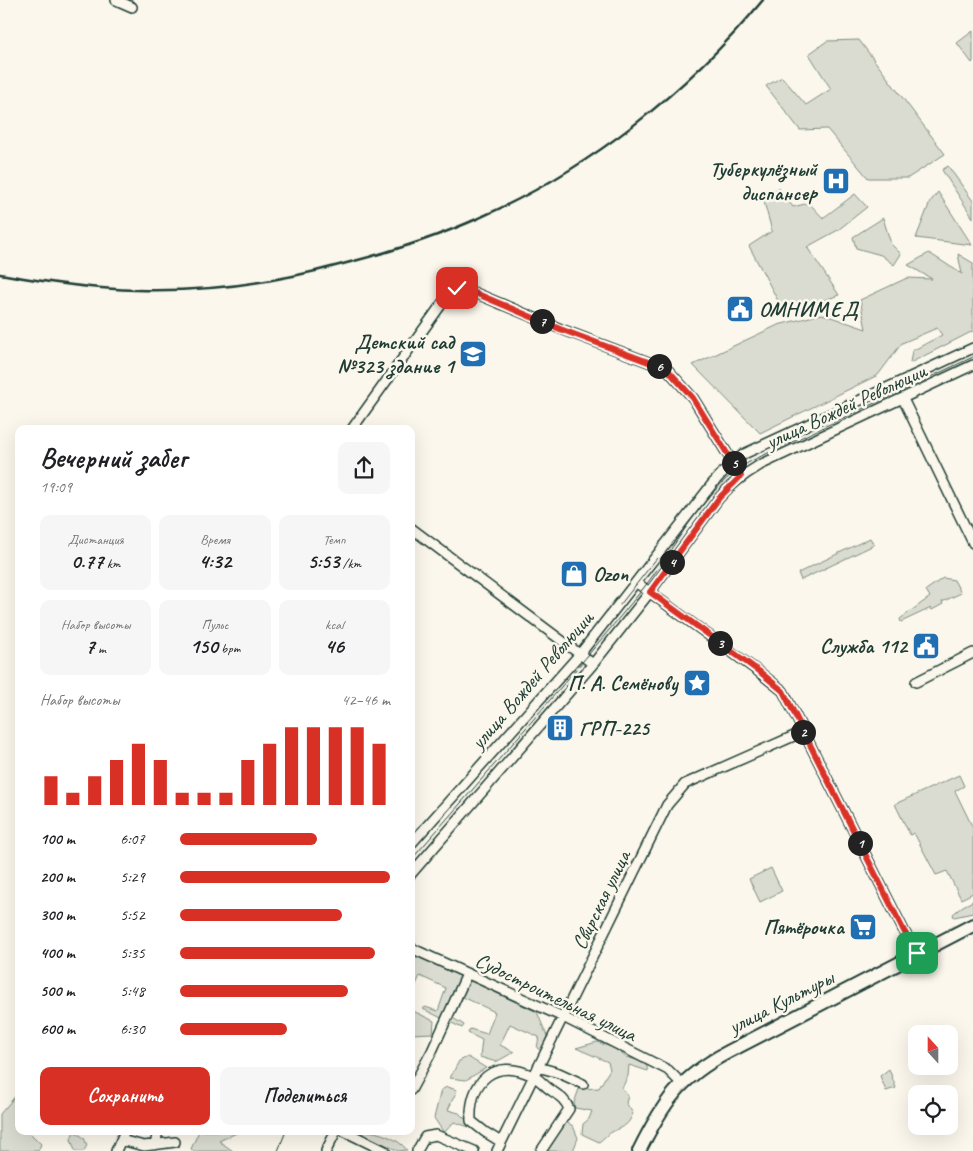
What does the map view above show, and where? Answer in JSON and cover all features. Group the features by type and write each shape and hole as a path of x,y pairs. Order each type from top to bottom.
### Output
{"main road":[{"name":"улица Культуры","path":"639,1151 660,1113 681,1084 695,1072 721,1056 973,925"}],"street":[{"path":"116,0 132,8"},
{"path":"355,425 446,298 457,288 468,290 560,329 667,369 693,398 741,476"},
{"name":"улица Вождей Революции","path":"415,840 580,654 637,583 701,498 733,462 744,454 973,348"},
{"name":"улица Вождей Революции","path":"415,869 592,664 650,592 719,498 741,476 760,465 973,365"},
{"path":"903,399 973,543"},
{"path":"415,531 592,664"},
{"path":"637,583 760,672 783,691 904,931 917,953"},
{"path":"916,682 973,653"},
{"name":"Свирская улица","path":"497,1151 667,805 685,784 803,732"},
{"name":"Судостроительная улица","path":"415,950 563,1017 668,1070 681,1084"},
{"path":"415,1083 432,1051 467,974"},
{"path":"538,1067 559,1073 583,1084"},
{"path":"501,1142 471,1120 470,1108 480,1081 492,1071 513,1070 534,1076 566,1101 569,1109 541,1151"},
{"path":"116,1151 123,1135 144,1146 175,1142"},
{"path":"154,1145 157,1135"},
{"path":"326,1151 334,1135"},
{"path":"358,1135 368,1148 385,1151"},
{"path":"417,1151 425,1137 436,1135 474,1151"}],"shaded area":[{"path":"973,31 973,62 972,63 957,43"},
{"path":"859,40 945,154 908,178 868,178 827,129 800,130 766,86 782,77 806,105 831,89 809,54 827,41"},
{"path":"948,166 973,201 973,218 942,170"},
{"path":"779,188 793,207 809,203 823,218 855,194 867,207 838,230 807,247 839,295 785,314 749,246 772,231 763,198"},
{"path":"938,192 972,245 916,238 930,202"},
{"path":"883,218 891,244 901,254 894,265 881,255 856,248 853,237"},
{"path":"929,253 962,274 958,254 973,263 973,331 910,363 912,351 942,335 937,328 902,343 878,375 760,433 693,365 778,325 822,314 866,329 860,300 907,278 932,279 908,265"},
{"path":"870,538 874,545 801,580 798,573"},
{"path":"943,578 954,580 961,593 942,602 943,604 932,610 931,608 901,622 900,619 930,597 926,590"},
{"path":"959,775 964,786 955,791 973,828 973,893 961,899 947,871 936,875 914,833 910,835 895,804"},
{"path":"771,868 782,891 760,902 749,879"},
{"path":"973,901 973,913 954,917 953,914"},
{"path":"415,955 537,1012 547,1036 542,1051 537,1048 539,1037 510,1024 500,1045 514,1052 496,1062 480,1057 482,1040 468,1033 470,1029 487,1034 495,1012 463,997 453,1018 464,1025 462,1028 423,1009 425,1007 438,1011 446,988 420,976 415,987"},
{"path":"415,1012 434,1021 433,1033 415,1034"},
{"path":"597,1042 614,1048 626,1057 641,1061 646,1064 648,1071 629,1065 628,1076 622,1088 628,1096 626,1103 633,1113 623,1127 608,1134 599,1142 582,1134 583,1124 589,1119 592,1111 575,1108 574,1103 579,1089 599,1088 610,1069 608,1062 576,1048"},
{"path":"468,1057 486,1068 466,1080 450,1078 459,1061"},
{"path":"889,1069 896,1088 886,1091 880,1076"},
{"path":"447,1087 457,1090 448,1110 459,1113 470,1124 469,1127 454,1122 444,1133 434,1118 441,1090"},
{"path":"15,1097 15,1135 32,1135 41,1144 38,1151 0,1151 0,1114"},
{"path":"566,1122 573,1126 578,1138 573,1151 539,1151"},
{"path":"72,1135 80,1135 84,1138 87,1145 84,1151 75,1151 71,1139"},
{"path":"197,1135 232,1135 219,1141 233,1151 194,1151 191,1149"},
{"path":"366,1135 388,1136 399,1142 407,1150 398,1151"}],"tram line":[{"path":"415,855 614,624 654,574 705,502 734,472 751,461 973,357"},
{"path":"620,605 657,558"},
{"path":"278,1151 284,1135"}],"railway":[{"path":"0,274 68,285 102,288 162,290 213,288 289,277 375,255 429,238 464,225 521,198 560,176 598,151 634,125 703,65 763,0"}],"place":[{"name":"Туберкулёзный диспансер","path":"836,181"},
{"name":"ОМНИМЕД","path":"740,309"},
{"name":"Детский сад №323 здание 1","path":"473,354"},
{"name":"Ozon","path":"574,574"},
{"name":"Служба 112","path":"926,646"},
{"name":"П. А. Семёнову","path":"697,683"},
{"name":"ГРП-225","path":"560,728"},
{"name":"Пятёрочка","path":"863,927"}],"route":[{"path":"457,288 468,290 560,329 667,369 693,398 741,476 719,498 650,592 760,672 783,691 904,931 917,953"}]}
